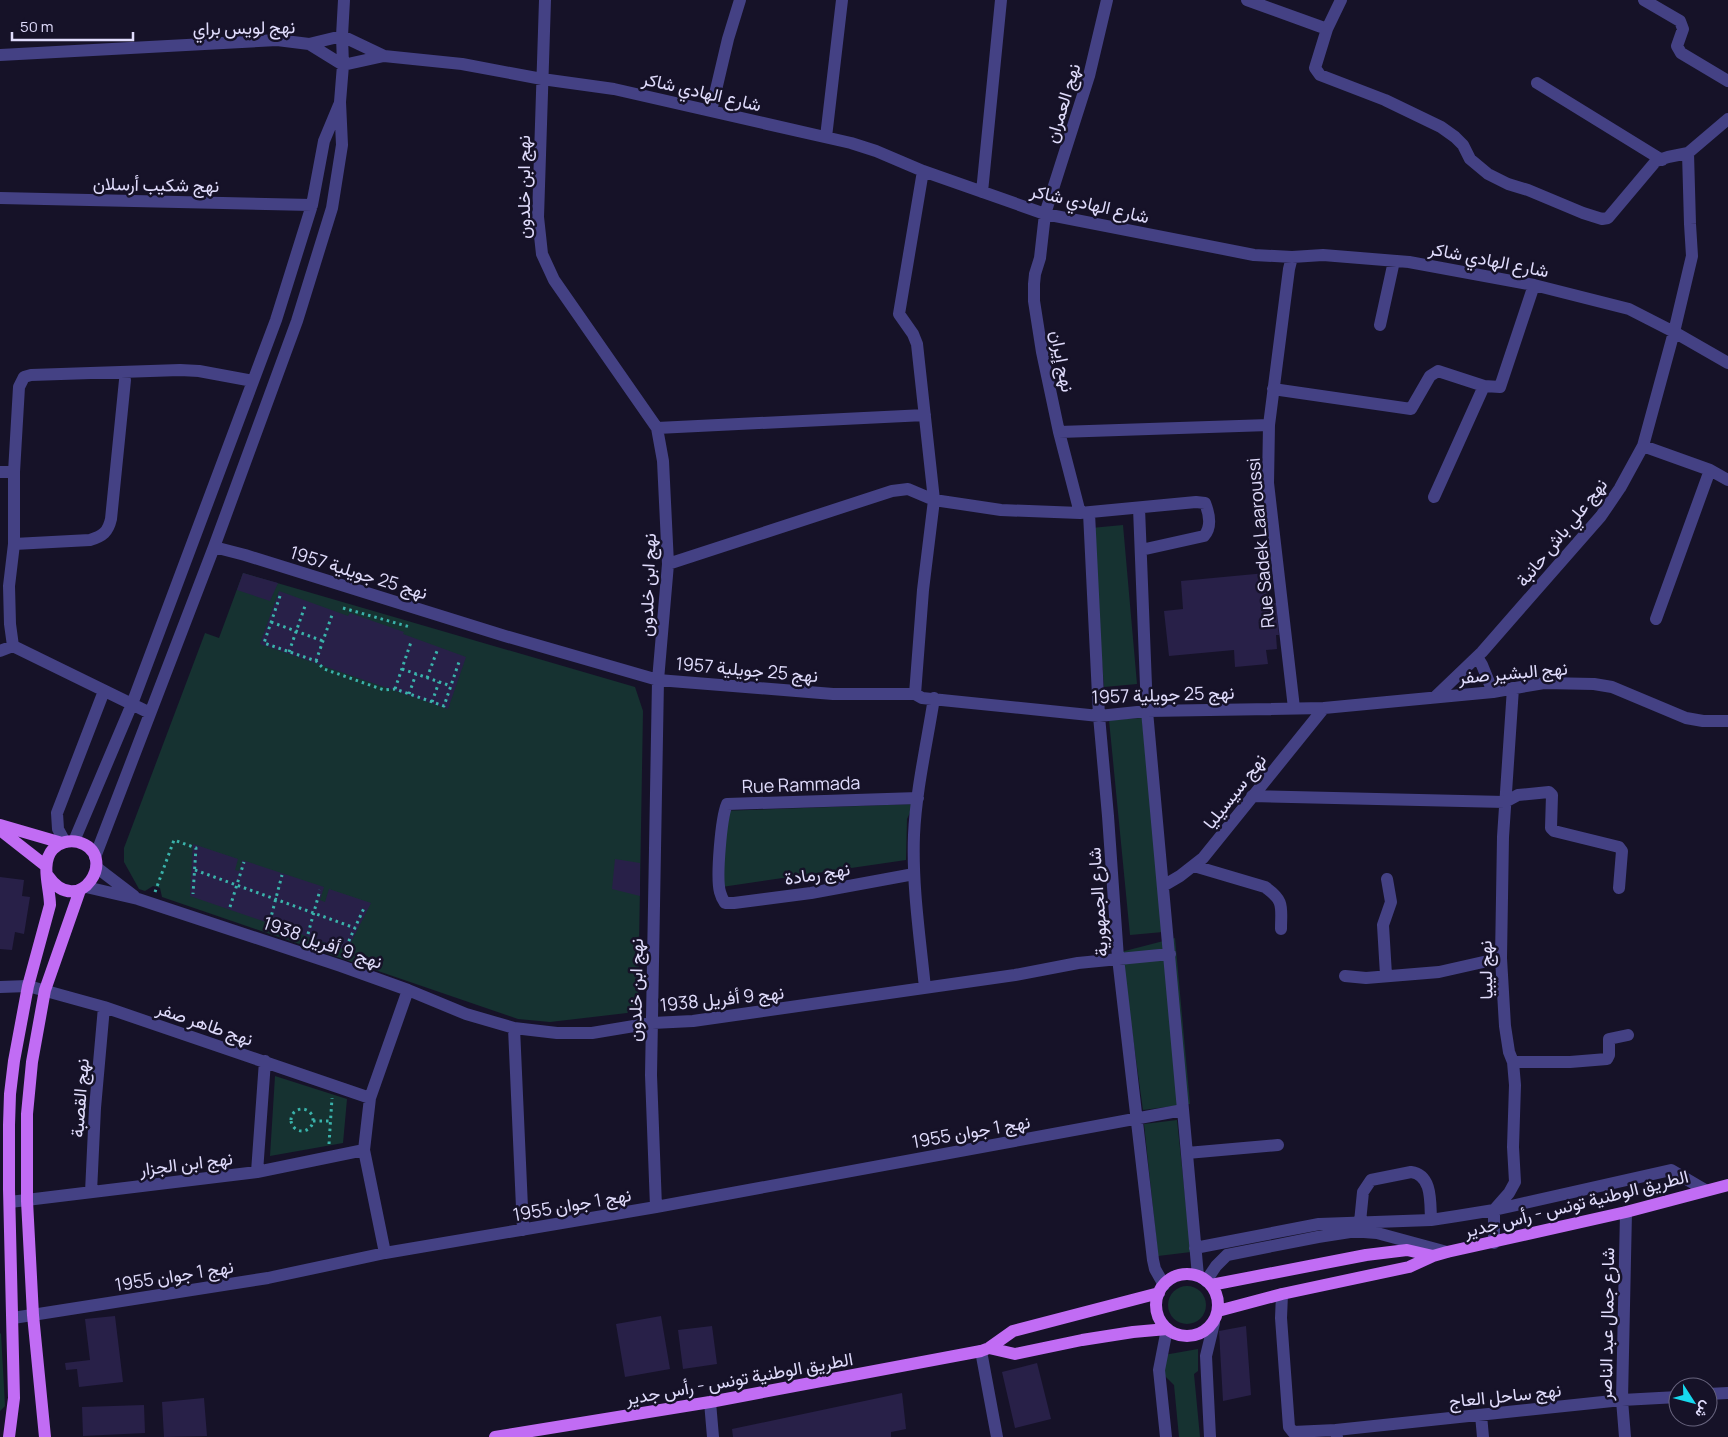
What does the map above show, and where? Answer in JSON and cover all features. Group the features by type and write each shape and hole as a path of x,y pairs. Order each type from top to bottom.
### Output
{"main road":[{"path":"0,825 67,842 83,844 90,849 96,862 91,881 83,888 71,892 62,890 53,884 47,871 0,830"},
{"path":"9,1437 14,1398 13,1318 6,1194 10,1094 28,986 48,918 50,894 47,871 48,857 53,848 67,842"},
{"path":"45,1437 33,1315 27,1200 26,1114 32,1062 45,990 83,888"},
{"name":"الطريق الوطنية تونس - رأس جدير","path":"1216,1317 1282,1294 1409,1267 1447,1252 1626,1212 1728,1185"},
{"name":"الطريق الوطنية تونس - رأس جدير","path":"1205,1280 1407,1250 1433,1256"},
{"path":"1189,1274 1205,1280 1216,1293 1218,1302 1216,1317 1206,1330 1197,1335 1186,1337 1176,1335 1167,1330 1157,1313 1156,1303 1161,1289 1171,1279 1180,1275 1189,1274"},
{"name":"الطريق الوطنية تونس - رأس جدير","path":"985,1350 1013,1331 1161,1289"},
{"name":"الطريق الوطنية تونس - رأس جدير","path":"495,1437 710,1402 985,1350 1015,1354 1082,1340 1133,1332 1167,1330"}],"street":[{"path":"138,899 96,862 297,320 332,208 342,145 340,102 343,65 344,0"},
{"name":"نهج ابن خلدون","path":"545,0 538,217 542,254 554,280 658,428 663,461 668,564 658,680 651,1075 656,1207"},
{"path":"711,110 728,39 740,0"},
{"path":"826,137 842,0"},
{"path":"982,192 1001,0"},
{"name":"نهج العمران","path":"1045,214 1089,76 1107,0"},
{"path":"1247,0 1327,29"},
{"path":"1340,0 1327,29 1314,68 1320,75 1385,100 1441,127 1455,137 1463,145 1470,160 1488,174 1508,184 1602,219 1608,218 1656,161 1688,153 1728,119"},
{"path":"1644,0 1680,21 1683,29 1677,46 1681,54 1728,81"},
{"path":"309,44 342,36"},
{"name":"شارع الهادي شاكر","path":"342,36 384,56"},
{"name":"نهج لويس براي","path":"0,55 276,40 309,44"},
{"path":"309,44 343,65"},
{"name":"شارع الهادي شاكر","path":"343,65 384,56 462,64 542,79 614,89 826,137 876,151 923,171 1045,214 1254,255 1292,257 1323,255 1409,262 1574,293 1629,308 1728,363"},
{"path":"1537,83 1662,160"},
{"path":"104,690 57,813 58,830 67,842 132,704 276,320 312,205 324,141 340,102"},
{"name":"نهج علي باش حانبة","path":"1435,697 1477,657 1601,516 1620,488 1643,446 1674,332 1692,256 1688,153"},
{"path":"915,694 923,590 934,500 917,344 913,334 899,314 923,171"},
{"name":"نهج شكيب أرسلان","path":"0,198 312,205"},
{"name":"نهج إيران","path":"1045,214 1040,258 1035,274 1034,301 1042,352 1059,432 1084,513"},
{"name":"Rue Sadek Laaroussi","path":"1292,257 1269,425 1268,484 1294,708"},
{"path":"1380,325 1394,261"},
{"path":"1273,389 1411,409 1430,376 1438,371 1484,386 1498,387 1502,384 1534,285"},
{"path":"13,646 5,586 14,544 14,472 19,387 24,377 31,375 180,370 199,371 253,381"},
{"path":"14,544 90,540 106,533 111,519 125,380"},
{"path":"1434,497 1484,386"},
{"path":"658,428 925,415"},
{"path":"1059,432 1269,425"},
{"path":"1643,446 1710,470 1728,480"},
{"path":"1656,619 1710,470"},
{"path":"0,472 14,472"},
{"path":"668,564 892,491 908,489 934,500 1001,510 1084,513 1202,502 1206,506 1209,516 1208,530 1204,536 1141,550"},
{"path":"1139,508 1148,711 1195,1248 1205,1280"},
{"name":"شارع الجمهورية","path":"1084,513 1118,958 1152,1260 1161,1289"},
{"name":"نهج 25 جويلية 1957","path":"214,547 505,636 658,680 832,694 915,694 922,698 1099,716 1148,711 1294,708"},
{"path":"13,646 150,713"},
{"path":"0,652 13,646"},
{"path":"1477,657 1482,664 1493,692"},
{"name":"نهج البشير صفر","path":"1294,708 1324,708 1493,692 1544,683 1603,684 1679,716 1702,721 1728,721"},
{"name":"نهج ليبيا","path":"1494,1210 1509,1193 1515,1182 1513,1147 1515,1085 1513,1062 1505,1026 1501,958 1503,837 1513,688"},
{"path":"924,988 914,874 914,834 934,698"},
{"name":"نهج سيسيليا","path":"1163,886 1194,866 1213,846 1324,708"},
{"path":"1252,796 1506,802 1518,795 1548,792 1552,795 1550,828 1554,831 1619,847 1622,851 1619,888"},
{"name":"Rue Rammada","path":"725,903 720,894 719,887 720,846 724,810 727,804 918,798"},
{"path":"1194,866 1265,887 1275,894 1281,902 1280,929"},
{"name":"نهج رمادة","path":"725,903 811,893 914,874"},
{"path":"1386,975 1383,925 1391,902 1387,880"},
{"path":"83,888 138,899"},
{"name":"نهج 9 أفريل 1938","path":"138,899 341,966 408,990 466,1014 514,1028 557,1033 592,1033 652,1023 694,1021 1015,975 1078,963 1170,954"},
{"path":"1345,976 1366,978 1439,972 1501,958"},
{"name":"نهج طاهر صفر","path":"0,987 28,986 104,1007 370,1098"},
{"path":"385,1253 364,1150 370,1098 408,990"},
{"name":"نهج القصبة","path":"91,1192 95,1108 104,1007"},
{"path":"514,1028 523,1230"},
{"path":"1513,1062 1570,1062 1607,1059 1609,1055 1609,1039 1628,1035"},
{"path":"257,1172 265,1061"},
{"name":"نهج 1 جوان 1955","path":"13,1318 268,1278 385,1253 656,1207 1183,1110"},
{"path":"1187,1153 1278,1145"},
{"name":"نهج ابن الجزار","path":"6,1194 27,1200 257,1172 364,1150"},
{"path":"1195,1248 1318,1224 1431,1220 1494,1210 1671,1170 1705,1190"},
{"path":"1360,1222 1363,1192 1371,1180 1411,1172 1423,1177 1428,1188 1431,1220"},
{"path":"1494,1210 1494,1243"},
{"name":"شارع جمال عبد الناصر","path":"1625,1437 1622,1400 1626,1212"},
{"path":"1205,1280 1226,1255 1350,1232 1377,1233 1447,1252"},
{"name":"نهج ساحل العاج","path":"1282,1294 1289,1427 1294,1432 1336,1434 1481,1415 1622,1400 1668,1398"},
{"path":"1210,1437 1206,1356 1216,1317"},
{"path":"1166,1437 1159,1370 1167,1330"},
{"path":"985,1350 997,1437"},
{"path":"710,1402 713,1437"},
{"path":"1481,1415 1483,1437"}],"path":[{"path":"280,596 264,643 316,661 324,669 332,672 384,690 394,689 444,706 460,659"},
{"path":"289,652 305,606"},
{"path":"343,608 410,627"},
{"path":"316,661 332,614"},
{"path":"271,622 323,641"},
{"path":"394,689 411,642"},
{"path":"427,678 436,651"},
{"path":"402,668 451,686"},
{"path":"409,694 416,674"},
{"path":"432,702 438,682"},
{"path":"151,904 174,840 196,848 193,894"},
{"path":"230,907 244,862"},
{"path":"195,870 355,928"},
{"path":"270,921 282,875"},
{"path":"308,934 320,890"},
{"path":"346,947 365,906"},
{"path":"328,1158 332,1084"},
{"path":"303,1109 309,1112 313,1120 306,1130 299,1130 293,1126 291,1119 296,1110 303,1109"},
{"path":"313,1120 330,1121"}],"green space":[{"path":"1123,525 1137,684 1104,687 1091,528"},
{"path":"243,573 635,687 643,711 638,1004 627,1013 550,1022 518,1019 162,897 160,888 153,886 145,891 139,889 124,862 124,848 205,633 219,638"},
{"path":"1142,718 1163,932 1130,935 1109,720"},
{"path":"914,804 907,819 906,860 715,888 719,811"},
{"path":"1175,938 1190,1104 1143,1110 1121,952"},
{"path":"275,1076 347,1099 343,1143 270,1156"},
{"path":"1177,1120 1191,1252 1158,1256 1144,1124"},
{"path":"1187,1286 1194,1287 1200,1292 1205,1298 1205,1312 1200,1318 1194,1323 1187,1324 1180,1323 1174,1318 1169,1312 1168,1305 1169,1298 1174,1292 1180,1287"},
{"path":"0,1334 5,1406 0,1411"},
{"path":"1198,1349 1198,1371 1194,1374 1200,1437 1179,1437 1174,1385 1165,1376 1164,1355"}],"building":[{"path":"243,573 278,583 270,601 237,590"},
{"path":"1266,573 1269,604 1276,603 1279,635 1276,635 1277,649 1266,650 1268,664 1235,667 1234,650 1169,656 1164,611 1183,609 1181,581"},
{"path":"279,591 348,616 350,613 404,632 403,634 466,657 448,709 260,644"},
{"path":"193,844 238,859 235,870 239,871 242,860 324,887 320,900 325,902 329,889 371,903 347,950 190,896"},
{"path":"615,859 640,863 640,896 612,889"},
{"path":"0,877 24,880 22,896 30,897 24,934 15,932 12,950 0,949"},
{"path":"115,1316 123,1382 79,1387 77,1369 66,1370 65,1363 90,1360 85,1319"},
{"path":"661,1316 670,1369 625,1377 616,1324"},
{"path":"712,1326 717,1364 683,1369 678,1330"},
{"path":"1246,1326 1251,1395 1223,1401 1219,1331"},
{"path":"1037,1363 1051,1419 1015,1428 1002,1372"},
{"path":"902,1393 906,1429 891,1432 891,1437 733,1437 732,1429"},
{"path":"204,1398 207,1436 164,1437 162,1402"},
{"path":"144,1405 145,1433 83,1436 82,1407"}]}
